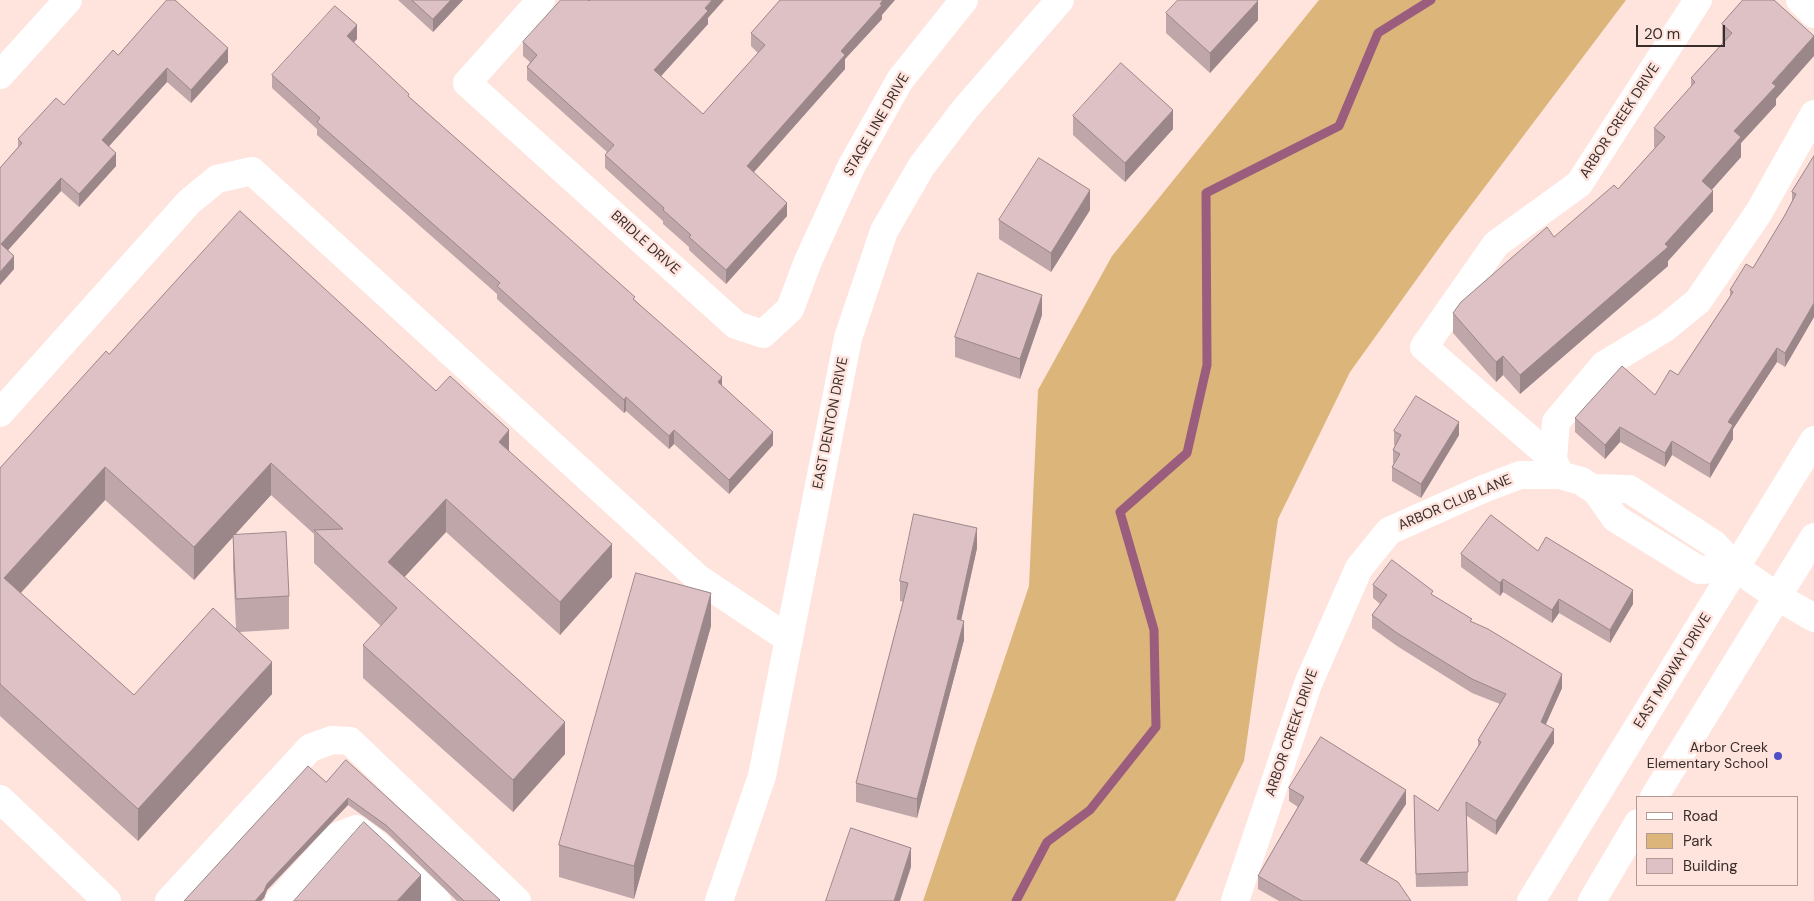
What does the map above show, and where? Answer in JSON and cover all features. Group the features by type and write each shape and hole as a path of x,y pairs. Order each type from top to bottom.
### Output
{"street":[{"path":"0,75 68,0"},
{"name":"BRIDLE DRIVE","path":"541,0 467,83 736,325 763,334 790,309 808,261"},
{"name":"STAGE LINE DRIVE","path":"808,261 851,167 900,80 964,0"},
{"name":"EAST DENTON DRIVE","path":"719,901 762,776 848,338 884,231 921,167 948,131 1060,0"},
{"name":"ARBOR CREEK DRIVE","path":"1556,467 1424,347 1496,244 1579,184 1698,0"},
{"path":"1800,0 1814,14"},
{"path":"1556,467 1556,422 1604,365 1665,328 1698,301 1759,212 1814,114"},
{"path":"0,413 189,202 217,179 252,171 699,579 789,639"},
{"name":"EAST MIDWAY DRIVE","path":"1531,901 1814,440"},
{"name":"ARBOR CLUB LANE","path":"1359,568 1389,531 1426,513 1520,475 1556,467 1596,490 1594,488 1629,489 1714,544 1736,568 1778,597 1814,618"},
{"path":"1655,796 1814,537"},
{"name":"ARBOR CREEK DRIVE","path":"1235,901 1308,684 1359,568"},
{"path":"169,901 310,748 332,740 350,741 517,901"},
{"path":"0,799 107,901"},
{"path":"1592,901 1636,826"},
{"path":"279,901 338,836 356,829 376,844 437,901"}],"green space":[{"path":"1319,0 1626,0 1447,237 1350,372 1278,519 1244,761 1175,901 923,901 1029,586 1038,390 1112,256"}],"building":[{"path":"167,0 175,0 228,48 191,90 167,68 102,140 116,153 79,194 61,178 1,244 14,256 0,272 0,168 22,143 18,139 56,98 64,105 113,50 118,55"},
{"path":"412,0 451,0 433,19"},
{"path":"561,0 712,0 705,8 708,11 654,70 703,114 765,45 751,33 780,0 883,0 880,4 882,5 841,51 845,55 747,166 787,203 726,270 689,237 691,235 663,210 664,208 605,155 614,145 527,67 537,55 523,42"},
{"path":"1178,0 1258,1 1210,53 1166,13"},
{"path":"1743,0 1774,0 1814,36 1772,83 1776,86 1734,131 1741,137 1702,181 1713,191 1665,244 1668,247 1520,375 1503,356 1496,362 1453,313 1461,302 1547,227 1554,237 1614,185 1618,189 1665,137 1654,128 1695,82 1691,78 1732,33 1722,24"},
{"path":"335,6 357,25 347,36 409,94 408,96 635,297 633,299 722,377 718,382 773,432 729,480 674,430 669,436 626,397 624,400 497,286 500,283 317,122 320,118 272,75"},
{"path":"1121,63 1173,110 1125,163 1073,116"},
{"path":"1814,156 1814,303 1785,353 1777,348 1728,422 1733,425 1710,464 1672,441 1665,453 1620,427 1605,445 1575,418 1622,366 1655,395 1670,370 1678,375 1733,292 1730,290 1746,264 1753,268 1785,215 1796,194 1792,192"},
{"path":"1039,158 1090,190 1051,253 999,220"},
{"path":"240,211 436,391 450,376 509,430 499,442 612,544 560,602 446,499 388,562 565,722 513,780 363,645 397,608 314,530 343,529 271,463 194,547 105,467 4,578 134,695 213,608 272,662 138,809 0,684 0,468 106,351 109,354"},
{"path":"978,273 1042,295 1020,359 955,337"},
{"path":"1416,396 1459,422 1421,484 1392,467 1400,454 1393,450 1401,435 1394,431"},
{"path":"914,514 977,528 957,619 964,621 917,799 856,783 908,583 900,581"},
{"path":"1491,515 1538,551 1546,537 1633,590 1610,630 1559,599 1552,610 1503,579 1500,583 1461,554"},
{"path":"286,532 289,596 236,599 233,535"},
{"path":"1392,560 1433,591 1431,594 1472,619 1470,621 1488,629 1562,674 1541,722 1554,729 1496,821 1466,802 1468,872 1416,874 1414,795 1438,811 1481,742 1478,740 1506,694 1472,679 1397,633 1372,615 1387,595 1373,585"},
{"path":"636,573 711,593 634,866 559,845"},
{"path":"1321,737 1406,790 1360,860 1398,882 1411,901 1302,901 1258,876 1304,797 1289,788"},
{"path":"346,760 500,900 464,901 387,826 348,798 267,884 264,891 255,901 184,901 308,766 326,782"},
{"path":"364,822 421,875 397,901 294,901"},
{"path":"851,828 911,848 894,901 826,901"}],"waterway":[{"path":"1016,901 1047,842 1090,810 1156,727 1154,630 1120,512 1187,453 1207,365 1206,193 1339,126 1378,33 1431,0"}],"place":[{"name":"Arbor Creek Elementary School","path":"1778,756"}]}
